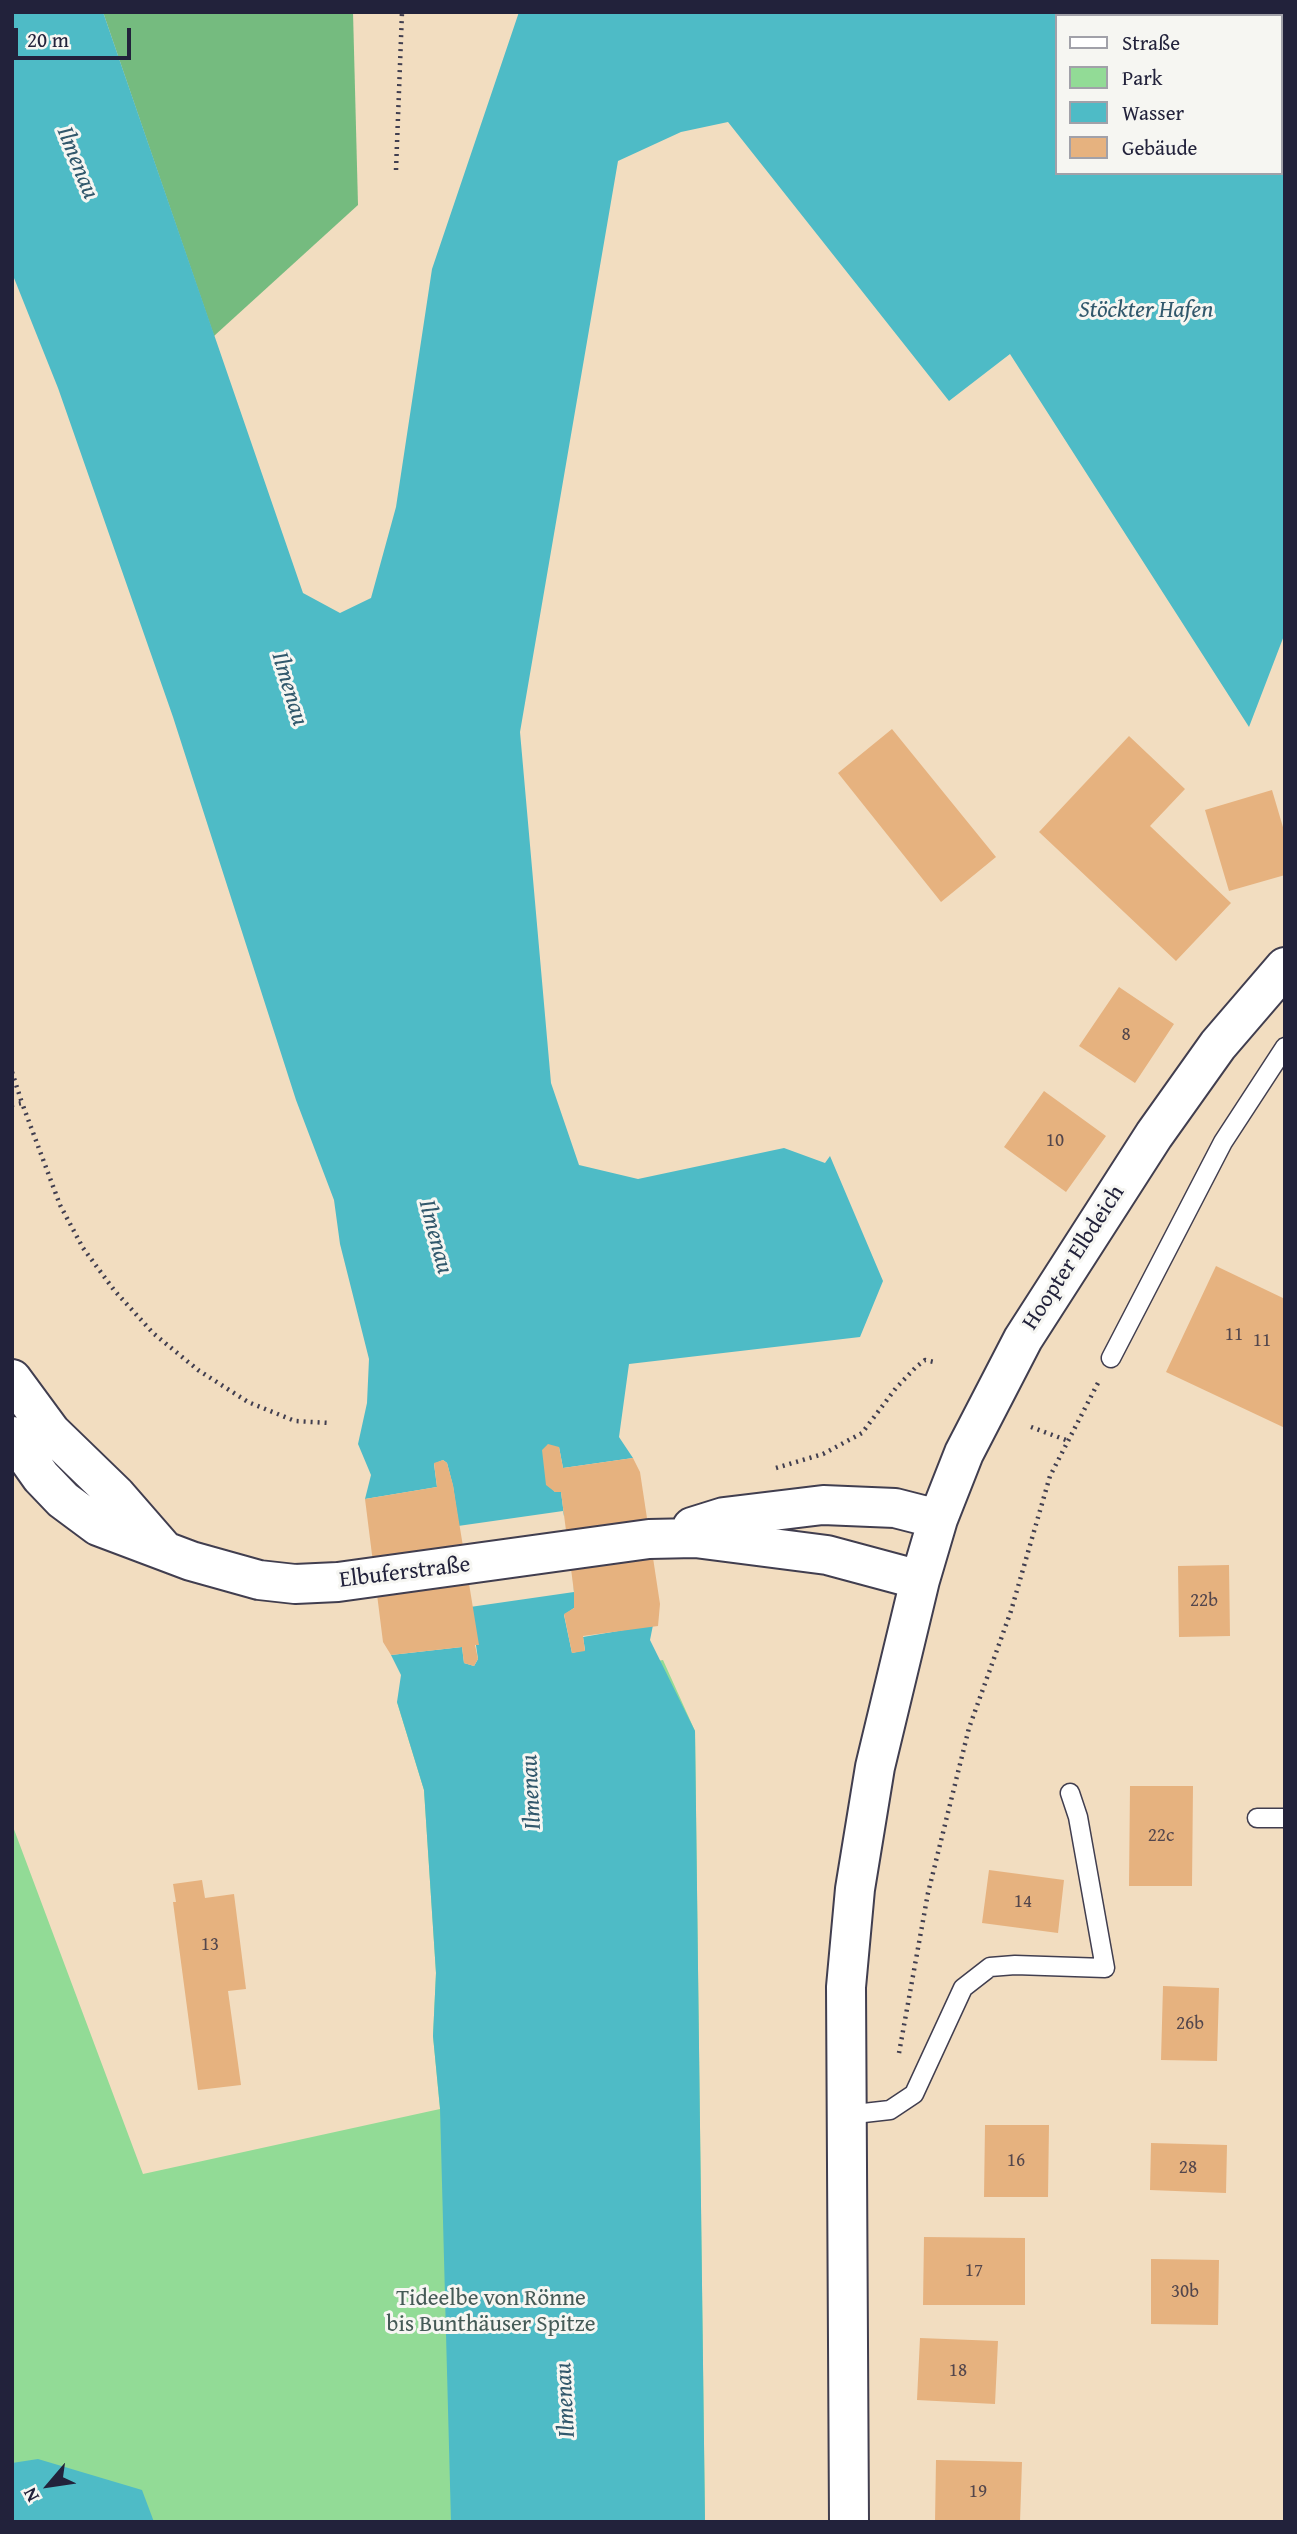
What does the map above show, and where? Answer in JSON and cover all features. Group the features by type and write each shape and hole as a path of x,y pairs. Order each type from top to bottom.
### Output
{"street":[{"name":"Hoopter Elbdeich","path":"849,2522 846,1987 855,1889 875,1766 920,1580 938,1518 985,1409 1023,1339 1154,1135 1218,1045 1280,981"},
{"name":"Elbuferstraße","path":"12,1380 51,1432 116,1495 163,1549"},
{"name":"Elbuferstraße","path":"12,1436 41,1476 78,1514 123,1538 259,1580 296,1584 375,1578 649,1539 724,1517 823,1505 895,1508 938,1518"},
{"name":"Elbuferstraße","path":"649,1539 743,1542 827,1555 920,1580"}],"lane":[{"path":"1111,1357 1223,1142 1285,1047"},
{"path":"846,2115 890,2110 914,2094 941,2039 952,2006 975,1976 990,1967 1015,1965 1105,1968 1078,1817 1070,1793"},
{"path":"1257,1818 1285,1818"}],"path":[{"path":"396,170 402,12"},
{"path":"12,1072 60,1205 83,1248 114,1290 153,1333 198,1370 248,1402 295,1421 328,1423"},
{"path":"12,1105 22,1103"},
{"path":"890,2110 909,1983 969,1728 1011,1611 1050,1476 1066,1440 1111,1357"},
{"path":"773,1469 842,1446 862,1433 896,1388 916,1367 925,1360 934,1362"},
{"path":"1031,1427 1066,1440"}],"green space":[{"path":"103,12 353,12 358,205 214,336"},
{"name":"Tideelbe von Rönne bis Bunthäuser Spitze","path":"663,1660 695,1731 705,2522 12,2522 12,1824 143,2174 440,2109 433,2036 436,1973 424,1790 397,1702"}],"water":[{"path":"12,12 103,12 303,593 340,613 371,598 396,507 432,269 519,12 1285,12 1285,633 1249,727 1010,354 949,401 728,122 681,132 618,161 520,732 551,1083 579,1165 638,1179 784,1148 825,1163 830,1156 883,1281 860,1337 629,1364 619,1437 633,1458 563,1468 559,1447 551,1487 555,1492 561,1492 574,1592 574,1608 564,1615 572,1653 585,1650 583,1637 653,1625 650,1640 695,1731 705,2522 451,2522 440,2108 433,2036 436,1973 424,1790 397,1702 401,1675 391,1655 462,1647 464,1663 474,1666 478,1659 453,1486 447,1463 443,1460 434,1464 437,1487 365,1499 371,1475 358,1444 367,1403 369,1359 340,1244 334,1200 296,1100 173,717 58,388 12,273"},
{"path":"38,2459 142,2490 154,2522 12,2522 12,2463"}],"pier":[{"path":"563,1511 564,1516 567,1516 574,1592 470,1607 458,1526"}],"building":[{"path":"892,729 996,857 941,902 838,773"},
{"path":"1129,736 1185,789 1150,826 1231,903 1176,961 1039,832"},
{"path":"1272,790 1285,834 1285,875 1229,891 1205,810"},
{"path":"1119,987 1174,1024 1135,1083 1079,1046"},
{"path":"1044,1091 1106,1136 1066,1192 1004,1147"},
{"path":"1216,1266 1285,1299 1285,1428 1166,1372"},
{"path":"548,1444 559,1447 563,1468 633,1458 640,1472 660,1604 658,1626 583,1636 585,1651 572,1653 564,1614 574,1608 574,1592 561,1492 555,1492 546,1485 542,1450"},
{"path":"443,1460 447,1463 453,1485 479,1645 475,1645 478,1659 474,1666 464,1663 462,1647 391,1655 383,1642 365,1499 437,1487 434,1463"},
{"path":"1229,1565 1230,1636 1179,1637 1178,1566"},
{"path":"1130,1786 1193,1786 1192,1886 1129,1886"},
{"path":"989,1870 1064,1880 1058,1933 982,1923"},
{"path":"202,1880 205,1898 234,1894 246,1989 228,1991 241,2085 198,2090 173,1902 176,1902 173,1884"},
{"path":"1163,1986 1219,1988 1217,2061 1161,2060"},
{"path":"985,2125 1049,2125 1048,2197 984,2197"},
{"path":"1151,2143 1227,2145 1226,2193 1150,2190"},
{"path":"924,2237 1025,2238 1025,2305 923,2305"},
{"path":"1151,2259 1219,2260 1218,2325 1151,2324"},
{"path":"920,2338 998,2341 995,2404 917,2400"},
{"path":"936,2460 1022,2462 1020,2522 935,2522"}],"water label":[{"name":"Ilmenau","path":"77,163"},
{"name":"Stöckter Hafen","path":"1146,311"},
{"name":"Ilmenau","path":"289,689"},
{"name":"Ilmenau","path":"435,1237"},
{"name":"Ilmenau","path":"532,1792"},
{"name":"Ilmenau","path":"566,2400"}]}
